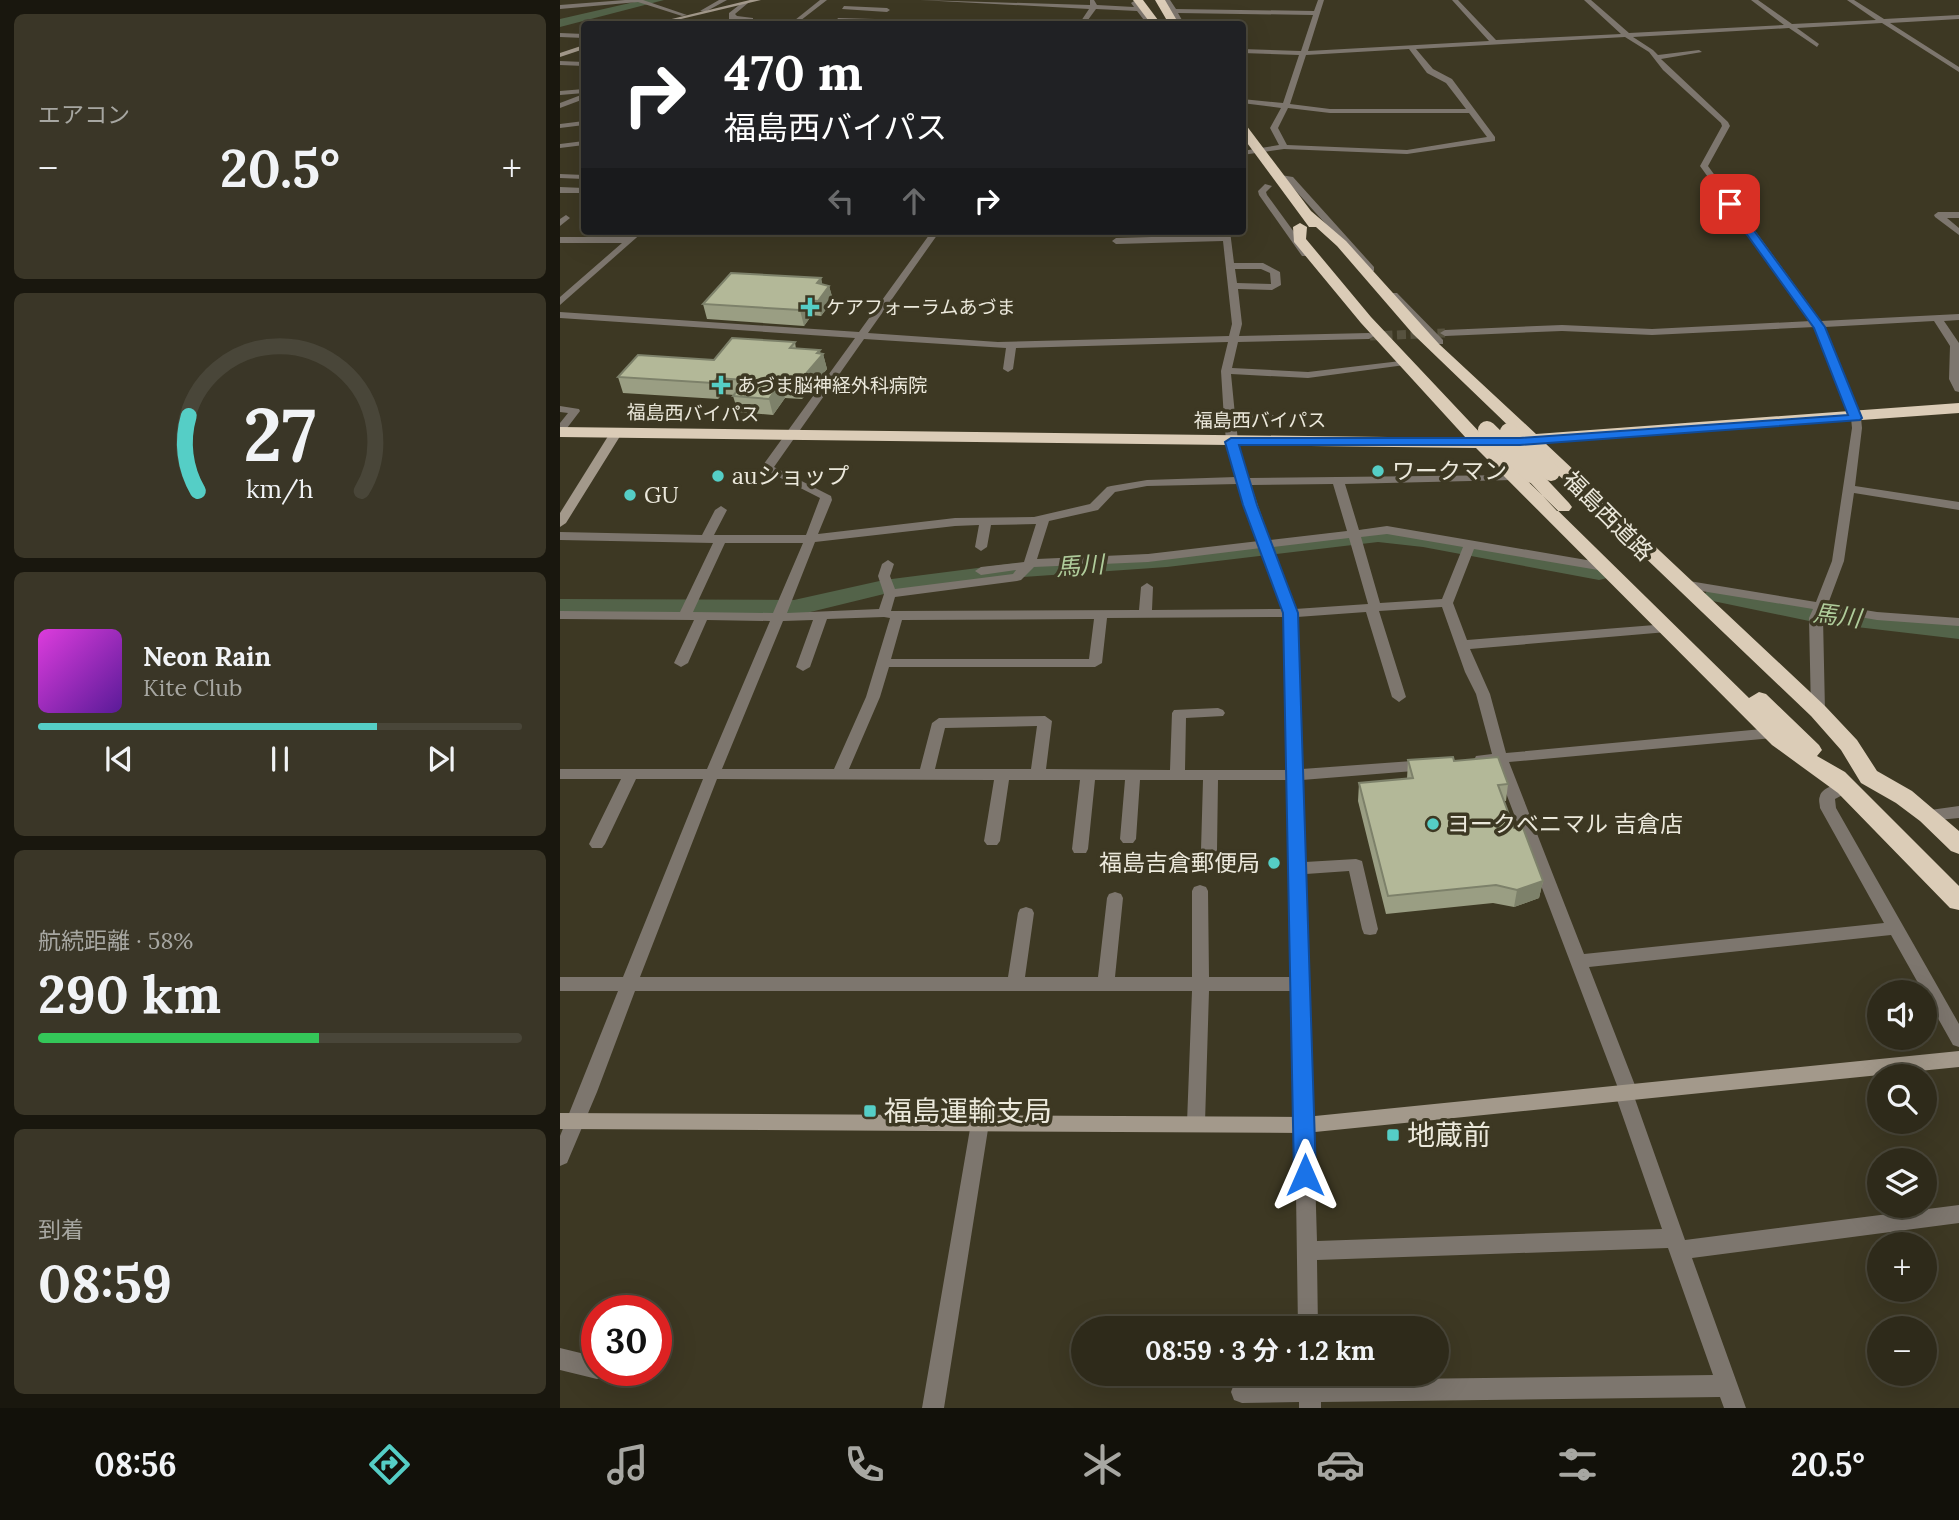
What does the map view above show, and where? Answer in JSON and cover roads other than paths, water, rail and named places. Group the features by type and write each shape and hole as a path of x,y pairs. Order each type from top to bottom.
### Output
{"highway":[{"path":"1160,0 1172,21"},
{"path":"1138,4 1153,21"},
{"name":"福島西道路","path":"1248,151 1303,221 1345,284 1486,442"},
{"path":"1845,787 1773,733 1604,567 1531,474 1486,442 1405,362 1299,239 1303,221 1332,234 1408,322 1439,341 1539,446 1818,711 1849,745 1870,777 1928,815 1959,845"},
{"name":"福島西道路","path":"1303,221 1430,356 1505,428 1531,474 1803,742 1959,901"},
{"name":"福島西バイパス","path":"1857,423 1959,408"},
{"name":"福島西バイパス","path":"560,431 613,437 787,440 1232,446 1486,442 1539,446 1857,423 1959,419"},
{"name":"福島西バイパス","path":"560,442 613,437"},
{"name":"福島西道路","path":"1531,474 1870,777 1959,862"}],"street":[{"path":"703,11 724,0"},
{"path":"663,21 758,0"},
{"path":"797,21 824,0"},
{"path":"923,0 1138,4"},
{"path":"1132,0 1138,4 1148,21"},
{"path":"1167,0 1178,21"},
{"path":"1187,10 1192,0"},
{"path":"1284,147 1274,128 1286,105 1321,0"},
{"path":"1455,0 1495,43"},
{"path":"1587,0 1657,57 1665,69 1724,122 1726,126 1704,166 1818,324 1857,423 1838,561 1818,612 1818,711"},
{"path":"1754,0 1817,45"},
{"path":"1850,0 1959,70"},
{"path":"560,7 576,3 637,1 684,15"},
{"path":"745,3 731,14 734,16 731,18 751,19"},
{"path":"1084,21 1093,3"},
{"path":"844,8 890,7 875,21"},
{"path":"1173,11 1317,13"},
{"path":"1246,51 1303,53 1959,17"},
{"path":"838,20 850,21"},
{"path":"560,35 581,35"},
{"path":"1248,151 1284,147 1407,152 1492,139 1449,81 1430,71 1411,47"},
{"path":"560,55 581,48"},
{"path":"1657,57 1699,52"},
{"path":"560,63 581,64"},
{"path":"560,93 581,91"},
{"path":"560,106 581,98"},
{"path":"1246,101 1330,111 1471,111"},
{"path":"561,125 581,123"},
{"path":"1349,140 1351,149"},
{"path":"560,146 581,143"},
{"path":"560,167 581,171"},
{"path":"560,176 570,177 581,172"},
{"path":"1338,286 1326,281 1288,233 1263,195 1262,191 1273,181 1290,178 1439,341 1495,337 1567,338 1573,335 1575,328 1629,333 1959,317"},
{"path":"560,190 581,191"},
{"path":"1959,215 1938,215 1959,232"},
{"path":"560,302 636,235"},
{"path":"560,1157 568,1121 826,500 825,496 767,468 933,235"},
{"path":"1116,241 1210,235"},
{"path":"1226,235 1237,324 1235,340 1226,362 1232,446 1290,613 1305,1125 1308,1316"},
{"path":"560,240 630,240"},
{"path":"1230,266 1263,266 1275,272 1276,285 1272,287 1232,286"},
{"path":"560,315 1011,346 1368,336"},
{"path":"1937,318 1955,344 1952,373 1959,389"},
{"path":"1252,339 1263,346 1365,345 1387,342"},
{"path":"1008,369 1011,346"},
{"path":"1226,371 1308,375 1405,362"},
{"path":"560,410 575,411 560,431"},
{"path":"1229,419 1271,417"},
{"path":"560,523 613,437"},
{"path":"560,536 810,539 955,522 1043,520 1094,507 1111,489 1147,483 1531,474"},
{"path":"1338,480 1399,697"},
{"path":"1847,488 1959,506"},
{"path":"706,539 721,510"},
{"path":"888,589 1017,578 1027,567 1043,520"},
{"path":"981,547 986,521"},
{"path":"981,570 1265,547 1387,530 1469,547 1604,567"},
{"path":"688,610 721,539"},
{"path":"1469,547 1447,603 1472,672 1483,694 1500,758 1580,961 1735,1408"},
{"path":"839,775 873,697 884,663 890,615 888,564"},
{"path":"1683,584 1818,612 1959,622"},
{"path":"1145,614 1147,587"},
{"path":"560,615 688,610 702,616 780,610 890,615 1290,613 1447,603"},
{"path":"803,667 822,614"},
{"path":"884,663 1094,663 1101,614"},
{"path":"681,663 702,616"},
{"path":"1464,645 1667,628"},
{"path":"1177,775 1179,713 1217,713"},
{"path":"926,775 939,723 1045,721 1038,775"},
{"path":"560,774 1294,775 1773,733"},
{"path":"597,844 631,774"},
{"path":"992,841 1002,775"},
{"path":"1080,849 1088,775"},
{"path":"1209,850 1211,775"},
{"path":"1128,839 1133,776"},
{"path":"1845,787 1827,796 1828,808 1959,1040"},
{"path":"1928,815 1959,812"},
{"path":"1298,868 1356,865 1370,929"},
{"path":"1196,1123 1201,984 1200,891"},
{"path":"1106,984 1115,898"},
{"path":"1015,984 1026,913"},
{"path":"1580,961 1896,928"},
{"path":"560,984 1300,984"},
{"path":"568,1121 1305,1125 1959,1059"},
{"path":"933,1408 980,1123"},
{"path":"1306,1251 1677,1244 1959,1214"},
{"path":"560,1359 581,1364"},
{"path":"1242,1392 1727,1386"}],"waterway":[{"path":"560,23 658,0"},
{"name":"馬川","path":"560,607 794,608 884,587 1009,571 1167,560 1378,535 1423,540 1599,573"},
{"name":"馬川","path":"1716,595 1814,614 1959,631"}],"tunnel":[{"path":"1370,336 1445,333"}],"place":[{"name":"ケアフォーラムあづま","path":"810,307"},
{"name":"あづま脳神経外科病院","path":"721,385"},
{"name":"ワークマン","path":"1378,471"},
{"name":"auショップ","path":"718,476"},
{"name":"GU","path":"630,495"},
{"name":"ヨークベニマル 吉倉店","path":"1433,824"},
{"name":"福島吉倉郵便局","path":"1274,863"},
{"name":"福島運輸支局","path":"870,1111"},
{"name":"地蔵前","path":"1393,1135"}]}
